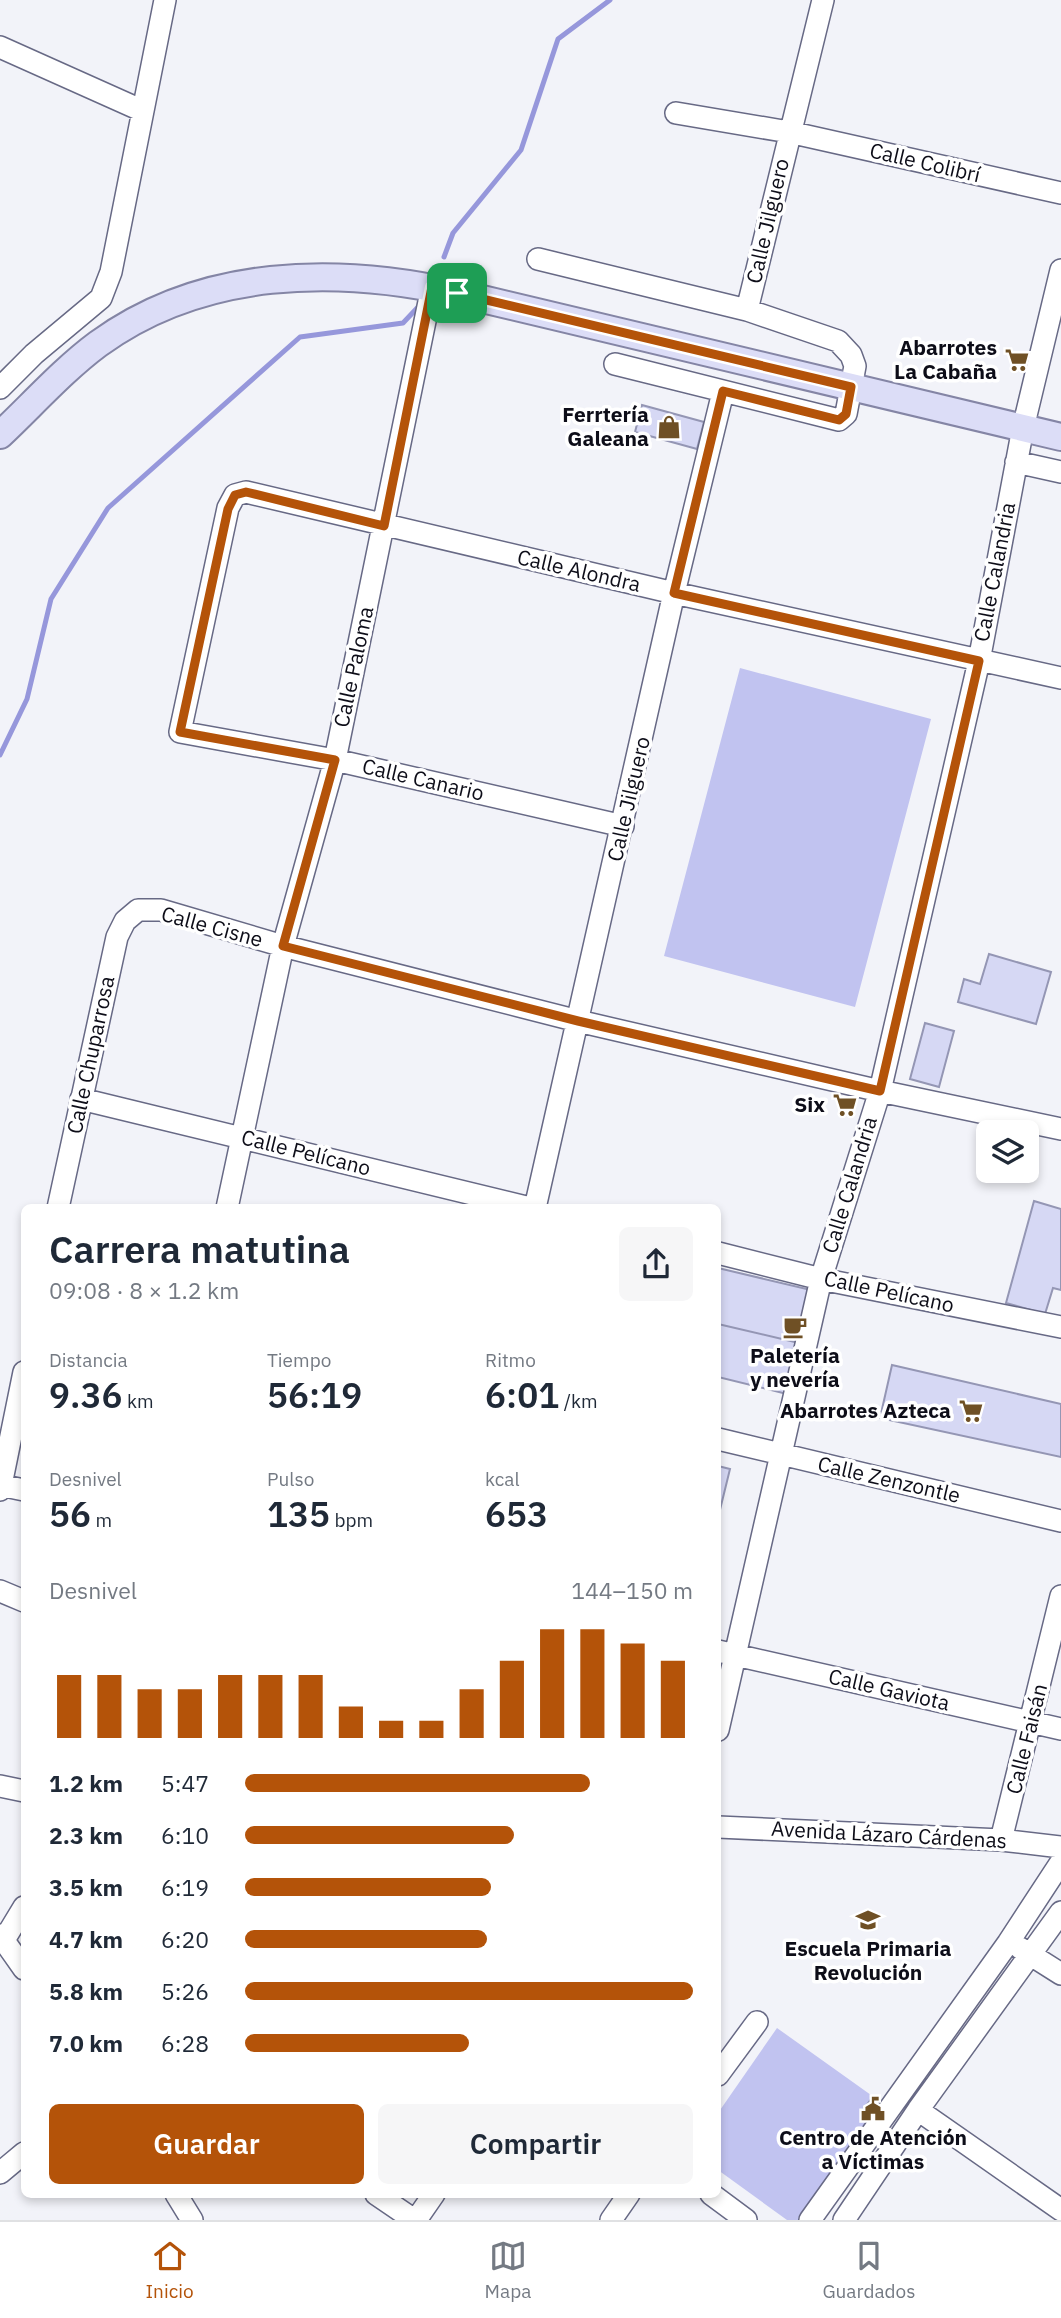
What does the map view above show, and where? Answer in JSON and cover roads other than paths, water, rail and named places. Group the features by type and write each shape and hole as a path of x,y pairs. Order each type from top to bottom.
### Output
{"main road":[{"path":"0,435 98,344 169,303 245,283 329,275 398,280 432,287 1061,437"}],"street":[{"path":"0,388 34,354 101,298 111,272 165,0"},
{"name":"Calle Jilguero","path":"747,310 823,0"},
{"path":"0,47 143,111"},
{"name":"Calle Colibrí","path":"676,113 789,132 1061,193"},
{"path":"538,259 747,310 838,341 851,355 855,366 846,414 839,420 614,364"},
{"name":"Calle Calandria","path":"721,1704 727,1653 781,1454 821,1279 880,1091 979,661 1016,461 1061,270"},
{"name":"Calle Paloma","path":"227,1204 283,946 335,760 432,287"},
{"name":"Calle Jilguero","path":"534,1204 723,391"},
{"path":"1016,461 1061,472"},
{"name":"Calle Alondra","path":"180,732 228,509 235,495 246,492 674,593 1061,678"},
{"name":"Calle Canario","path":"180,732 335,760 623,826"},
{"name":"Calle Cisne","path":"138,910 161,910 283,946 578,1021 880,1091 1061,1129"},
{"name":"Calle Chuparrosa","path":"59,1204 117,937 125,921 138,910"},
{"name":"Calle Pelícano","path":"81,1099 516,1204"},
{"name":"Calle Pelícano","path":"721,1254 821,1279 1061,1327"},
{"path":"21,1387 1,1487 21,1490"},
{"name":"Calle Zenzontle","path":"721,1440 1061,1521"},
{"path":"0,1591 21,1600"},
{"name":"Calle Faisán","path":"1001,1840 1061,1596"},
{"name":"Calle Gaviota","path":"727,1653 1061,1729"},
{"path":"0,1786 21,1790"},
{"name":"Avenida Lázaro Cárdenas","path":"721,1827 1001,1840 1061,1847"},
{"path":"810,2220 1008,1944 1061,1862"},
{"path":"2,1937 21,1911"},
{"path":"844,2220 918,2110 1061,1912"},
{"path":"2,1937 21,1950"},
{"path":"2,1937 21,1965"},
{"path":"1008,1944 1031,1953 1061,1974"},
{"path":"721,2071 757,2022"},
{"path":"918,2110 1056,2208"},
{"path":"0,2173 21,2156"},
{"path":"178,2198 192,2220"},
{"path":"382,2198 415,2220 431,2198"},
{"path":"611,2220 626,2198"},
{"path":"716,2198 746,2220"}],"waterway":[{"path":"444,257 453,233 521,150 558,39 610,0"},
{"path":"0,755 27,699 51,599 108,508 300,337 403,323 420,305"}],"place":[{"name":"Abarrotes La Cabaña","path":"1017,360"},
{"name":"Ferrtería Galeana","path":"669,427"},
{"name":"Six","path":"845,1105"},
{"name":"Paletería y nevería","path":"795,1327"},
{"name":"Abarrotes Azteca","path":"971,1411"},
{"name":"Escuela Primaria Revolución","path":"868,1920"},
{"name":"Centro de Atención a Víctimas","path":"873,2109"}]}
